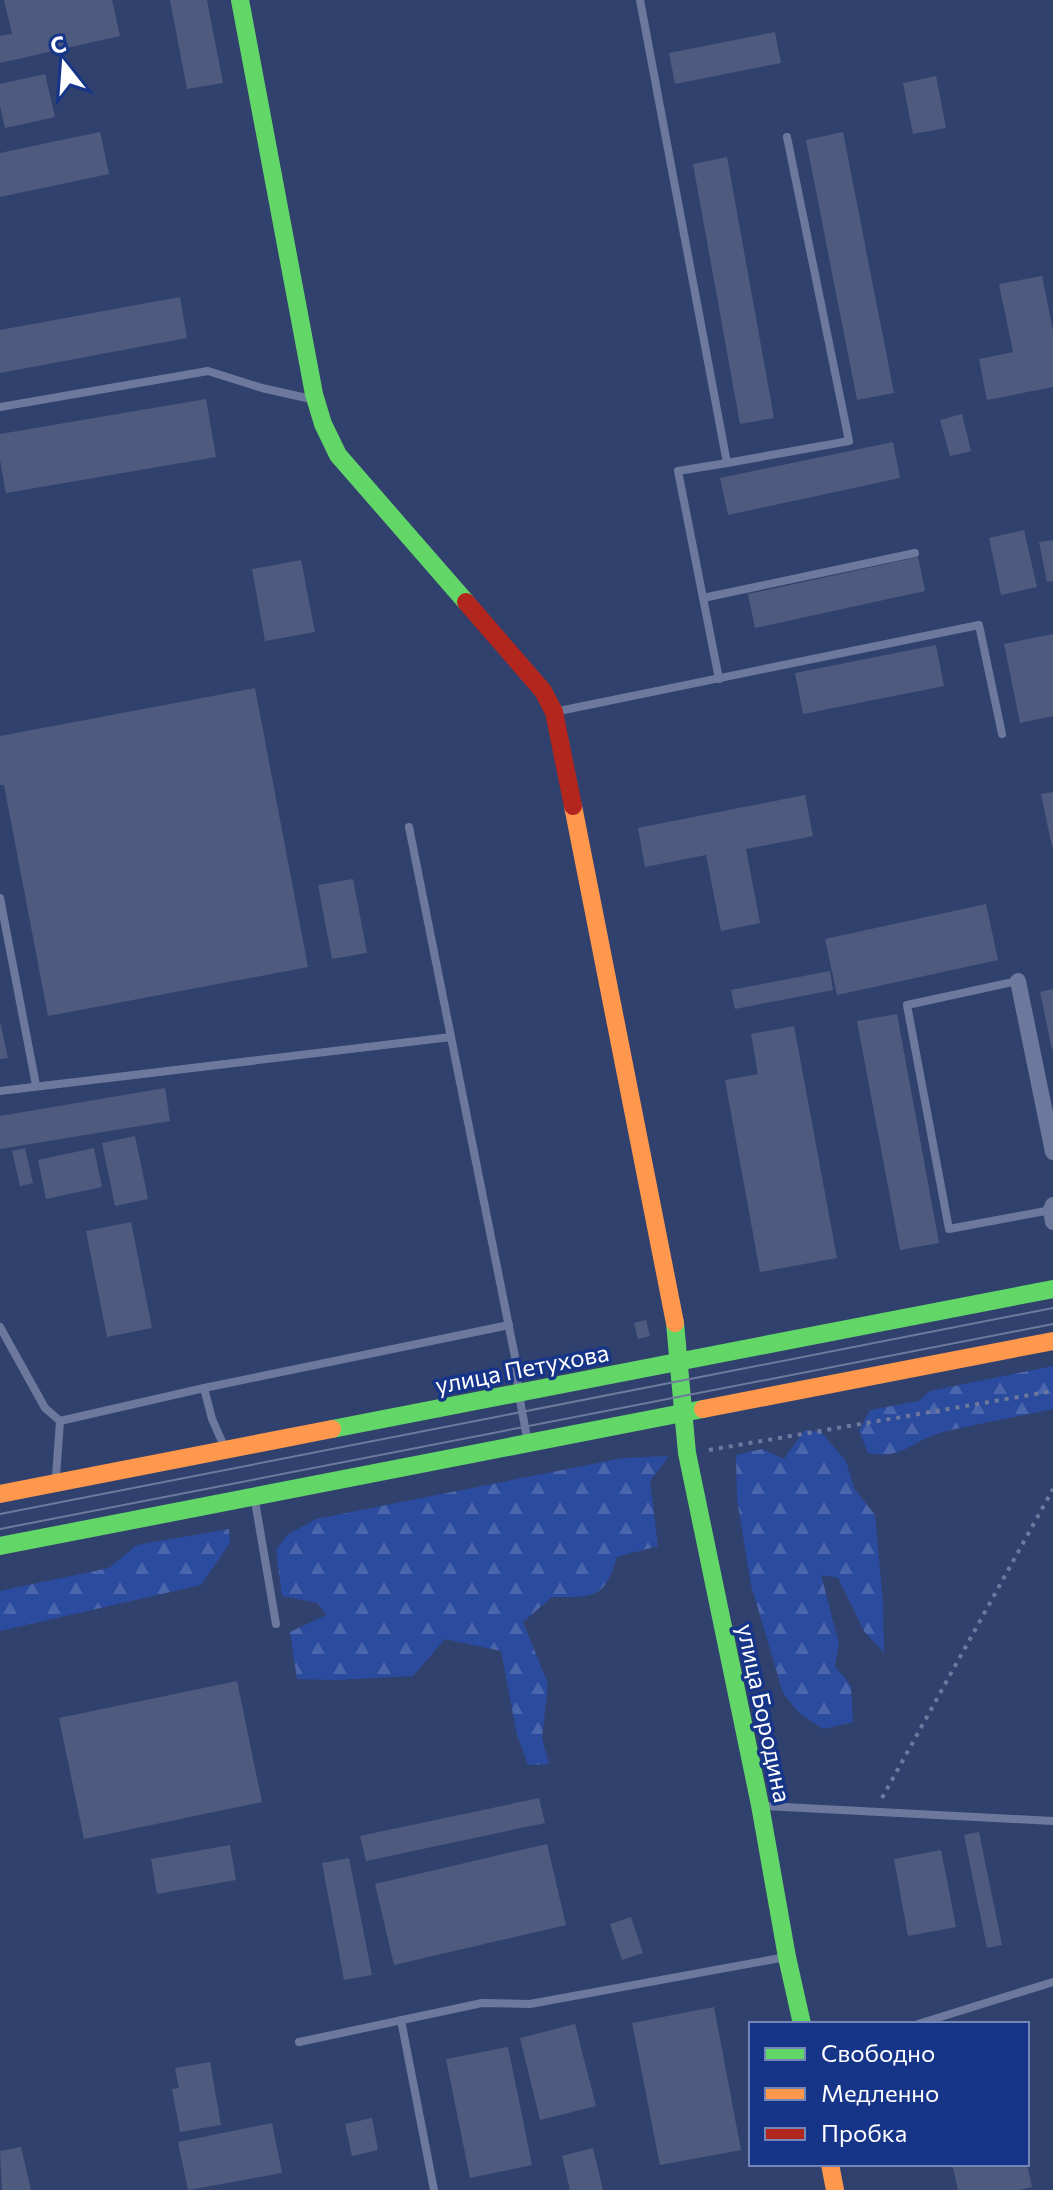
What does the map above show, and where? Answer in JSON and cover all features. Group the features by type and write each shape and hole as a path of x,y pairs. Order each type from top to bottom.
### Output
{"main road":[{"path":"240,0 323,424 338,455 543,691 554,712"},
{"name":"улица Бородина","path":"554,712 676,1328 687,1453 802,2022"},
{"name":"улица Петухова","path":"0,1494 1053,1289"},
{"path":"0,1546 1053,1341"},
{"path":"830,2166 835,2190"}],"street":[{"path":"1018,981 1053,1152"}],"lane":[{"path":"640,0 727,463"},
{"path":"719,679 678,471 849,441 787,137"},
{"path":"0,407 208,371 262,388 316,400"},
{"path":"703,598 915,553"},
{"path":"554,712 979,625 1002,734"},
{"path":"409,827 509,1325 528,1443"},
{"path":"0,898 36,1085"},
{"path":"1018,981 907,1005 949,1229 1052,1212"},
{"path":"0,1091 451,1037"},
{"path":"60,1421 509,1325"},
{"path":"0,1327 45,1408 60,1421"},
{"path":"204,1388 212,1419 226,1450"},
{"path":"55,1483 60,1421"},
{"path":"254,1496 276,1624"},
{"path":"760,1805 1053,1821"},
{"path":"299,2042 482,2003 530,2004 787,1957"},
{"path":"924,2022 1053,1982"},
{"path":"401,2020 434,2190"}],"path":[{"path":"687,1453 1053,1391"},
{"path":"875,1811 1053,1489"}],"green space":[{"path":"1053,1366 1053,1409 943,1432 891,1454 868,1453 859,1431 870,1410 919,1401 930,1391"},
{"path":"805,1430 821,1432 846,1461 854,1488 875,1515 883,1603 884,1653 864,1631 838,1578 821,1575 839,1644 835,1666 851,1686 853,1722 823,1729 799,1713 783,1693 751,1585 737,1499 736,1455 762,1449 784,1459"},
{"path":"669,1456 650,1481 658,1546 617,1557 602,1589 587,1596 552,1597 523,1622 548,1684 542,1738 549,1764 528,1765 517,1735 501,1651 445,1639 413,1676 297,1679 290,1632 326,1615 318,1603 282,1596 276,1550 287,1535 316,1519 623,1458"},
{"path":"229,1529 230,1543 201,1585 0,1631 0,1591 109,1568 137,1545"}],"building":[{"path":"4,0 112,0 120,36 0,63 0,36 12,34"},
{"path":"170,0 207,0 223,83 187,89"},
{"path":"775,32 781,63 675,84 669,53"},
{"path":"45,74 55,117 5,128 0,84"},
{"path":"936,76 946,128 913,134 903,83"},
{"path":"100,132 109,174 0,197 0,153"},
{"path":"843,132 894,393 857,400 806,140"},
{"path":"727,157 774,418 740,424 693,164"},
{"path":"1042,276 1053,331 1053,387 987,400 979,359 1013,352 999,284"},
{"path":"180,297 187,338 0,373 0,330"},
{"path":"206,399 216,457 6,493 0,460 0,434"},
{"path":"962,414 971,451 950,456 940,420"},
{"path":"893,442 900,478 728,515 720,478"},
{"path":"1024,530 1037,587 1001,595 989,538"},
{"path":"1053,540 1053,581 1047,582 1039,542"},
{"path":"918,557 925,591 755,628 748,594"},
{"path":"301,560 315,632 265,641 252,569"},
{"path":"1053,634 1053,716 1020,723 1004,644"},
{"path":"936,645 944,686 803,714 795,673"},
{"path":"255,688 308,967 48,1016 4,785 0,785 0,736"},
{"path":"1053,792 1053,847 1052,847 1041,794"},
{"path":"805,795 813,836 746,849 760,923 721,931 706,855 645,867 638,828"},
{"path":"353,879 367,953 332,959 318,885"},
{"path":"986,904 998,960 837,995 825,939"},
{"path":"830,971 833,990 735,1009 731,990"},
{"path":"1053,989 1053,1049 1052,1049 1040,992"},
{"path":"897,1014 939,1243 900,1250 857,1021"},
{"path":"0,1021 8,1058 0,1059"},
{"path":"794,1026 837,1258 760,1272 725,1080 758,1074 751,1034"},
{"path":"165,1088 170,1121 0,1149 0,1116"},
{"path":"135,1136 148,1199 115,1206 102,1143"},
{"path":"25,1148 33,1183 20,1186 12,1151"},
{"path":"94,1148 102,1187 46,1199 38,1160"},
{"path":"131,1222 152,1328 107,1337 86,1231"},
{"path":"646,1320 650,1336 638,1339 634,1323"},
{"path":"237,1681 262,1802 84,1839 59,1718"},
{"path":"539,1798 545,1823 366,1861 360,1836"},
{"path":"979,1832 1002,1945 987,1948 964,1835"},
{"path":"547,1844 566,1925 394,1965 375,1884"},
{"path":"230,1845 236,1880 157,1894 151,1859"},
{"path":"941,1850 956,1927 908,1936 894,1859"},
{"path":"349,1858 372,1975 344,1980 322,1863"},
{"path":"631,1917 643,1953 622,1960 610,1924"},
{"path":"714,2007 741,2150 660,2165 632,2023"},
{"path":"575,2024 596,2106 540,2120 520,2038"},
{"path":"508,2047 532,2165 470,2178 446,2059"},
{"path":"210,2062 221,2125 180,2132 172,2089 179,2088 175,2068"},
{"path":"372,2118 378,2150 352,2156 345,2124"},
{"path":"272,2123 282,2173 188,2190 178,2142"},
{"path":"21,2147 31,2190 2,2190 0,2151"},
{"path":"593,2148 603,2190 570,2190 562,2156"},
{"path":"952,2166 1027,2166 1032,2187 1019,2190 958,2190"}],"tram line":[{"path":"0,1514 1053,1308"},
{"path":"0,1529 1053,1324"}],"traffic: fast":[{"path":"240,0 314,394 323,424 338,455 466,602"},
{"path":"332,1429 1053,1289"},
{"path":"675,1323 687,1453 802,2022"},
{"path":"0,1546 703,1409"}],"traffic: slow":[{"path":"573,806 675,1323"},
{"path":"703,1409 1053,1341"},
{"path":"0,1494 332,1429"},
{"path":"830,2166 835,2190"}],"traffic: jam":[{"path":"466,602 543,691 554,712 573,806"}]}
